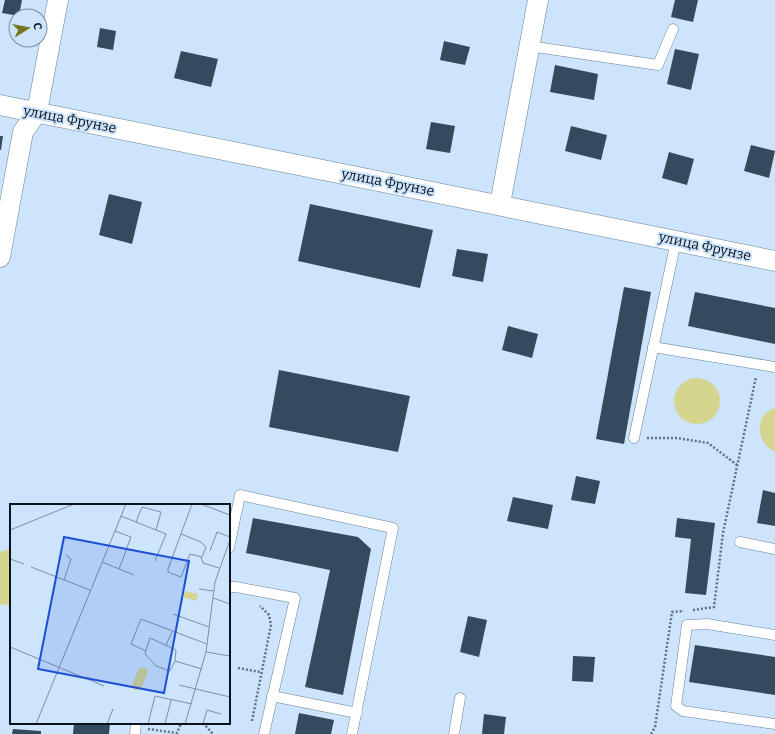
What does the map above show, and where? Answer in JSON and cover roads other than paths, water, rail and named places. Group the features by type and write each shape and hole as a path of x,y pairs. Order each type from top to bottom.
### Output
{"street":[{"path":"0,257 23,132 37,112 58,0"},
{"path":"500,204 538,0"},
{"name":"улица Фрунзе","path":"0,105 500,204 775,261"}],"lane":[{"path":"530,46 658,65 673,29"},
{"path":"634,438 676,240"},
{"path":"653,346 775,367"},
{"path":"230,543 240,495 393,528 352,734"},
{"path":"740,542 775,549"},
{"path":"230,587 295,598 264,734"},
{"path":"775,635 707,624 687,625 676,706 684,711 775,724"},
{"path":"272,696 357,713"},
{"path":"454,734 460,698"},
{"path":"135,734 136,724"}]}
